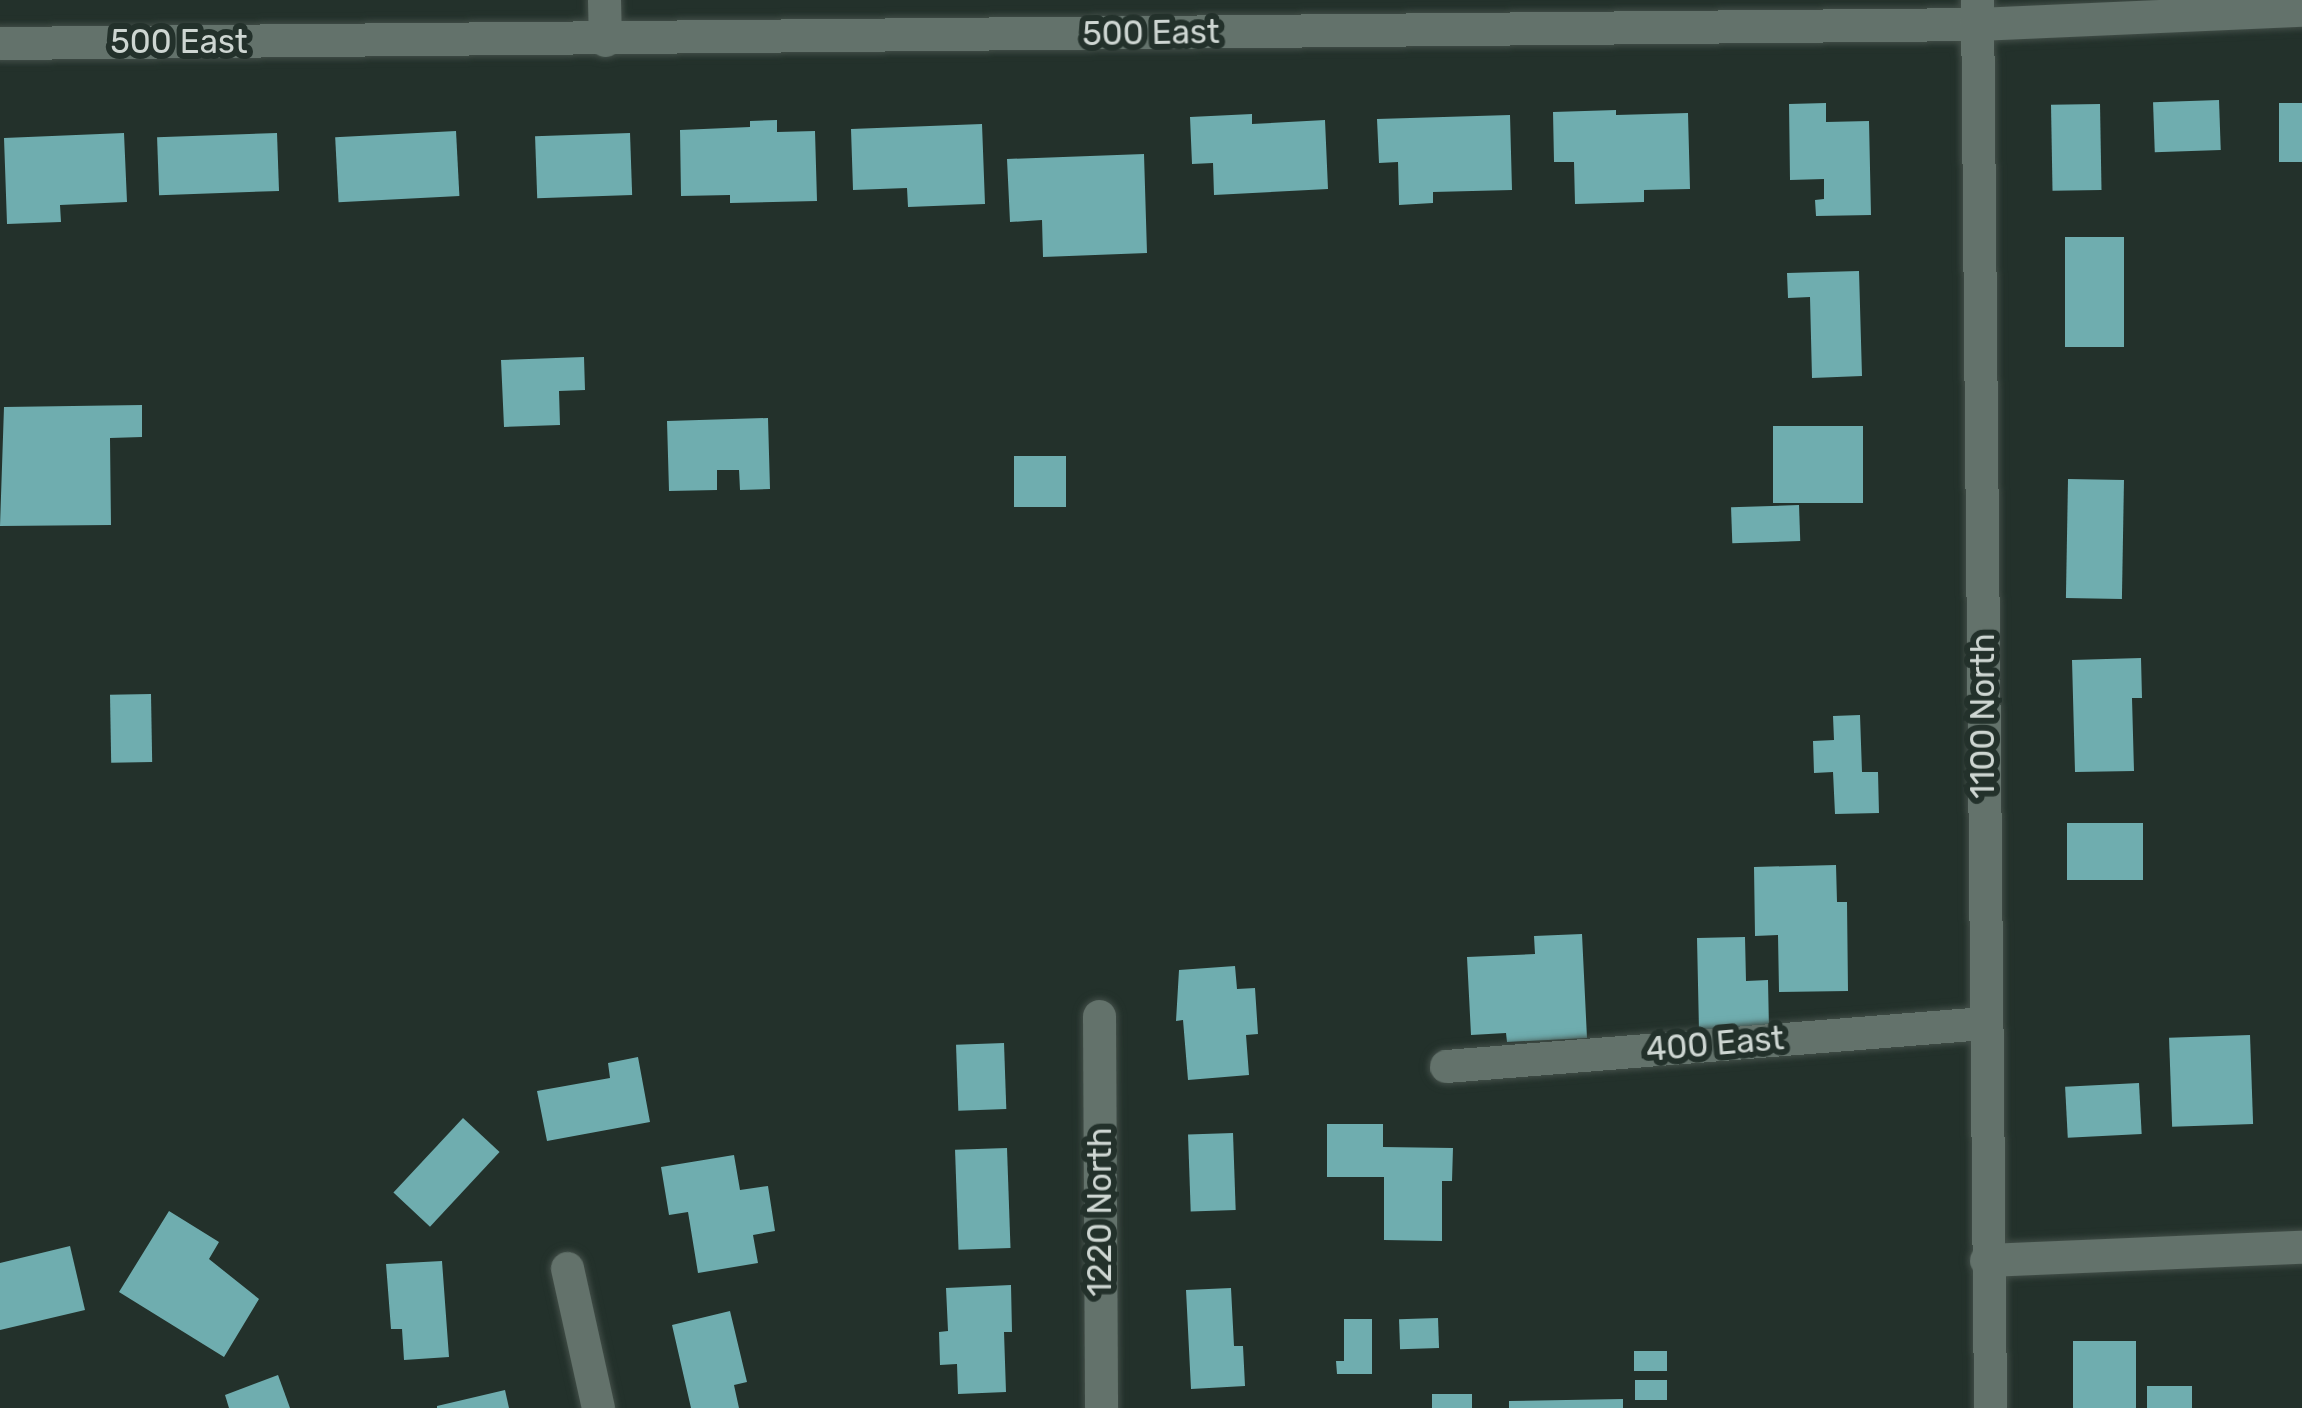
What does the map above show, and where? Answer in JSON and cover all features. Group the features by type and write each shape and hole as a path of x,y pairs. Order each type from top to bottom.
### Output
{"street":[{"path":"604,0 604,40"},
{"name":"500 East","path":"0,43 604,40 1977,12 2302,10"},
{"name":"1100 North","path":"1977,12 1990,1408"},
{"name":"1220 North","path":"1099,1016 1101,1408"},
{"name":"400 East","path":"1446,1066 1984,1023"},
{"path":"1986,1260 2302,1247"},
{"path":"567,1268 598,1408"}],"building":[{"path":"2219,100 2221,150 2155,152 2153,102"},
{"path":"1826,103 1826,122 1869,121 1871,215 1816,216 1815,200 1824,199 1824,179 1790,180 1789,104"},
{"path":"2279,103 2302,103 2302,162 2279,162"},
{"path":"2100,104 2102,190 2053,191 2051,105"},
{"path":"1616,110 1616,115 1688,113 1690,189 1644,190 1644,202 1575,204 1574,162 1554,162 1553,112"},
{"path":"1252,114 1252,124 1325,120 1328,189 1214,195 1213,163 1192,164 1190,117"},
{"path":"1510,115 1512,190 1433,192 1433,203 1399,205 1398,162 1379,163 1377,119"},
{"path":"777,120 777,132 815,131 817,201 730,203 730,195 681,196 680,130 750,127 750,121"},
{"path":"982,124 985,204 908,207 907,188 853,190 851,129"},
{"path":"456,131 459,196 339,202 335,137"},
{"path":"124,133 127,202 60,205 61,222 7,224 4,138"},
{"path":"277,133 279,191 159,195 157,137"},
{"path":"630,133 632,195 537,198 535,136"},
{"path":"1144,154 1147,253 1043,257 1042,220 1010,222 1007,159"},
{"path":"2065,237 2124,237 2124,347 2065,347"},
{"path":"1859,271 1862,376 1812,378 1810,297 1788,298 1787,273"},
{"path":"584,357 585,390 559,391 560,425 504,427 501,360"},
{"path":"142,405 142,437 110,438 111,525 0,526 4,407"},
{"path":"768,418 770,489 740,490 739,470 717,470 717,490 669,491 667,421"},
{"path":"1773,426 1863,426 1863,503 1773,503"},
{"path":"1014,456 1066,456 1066,507 1014,507"},
{"path":"2068,479 2124,480 2122,599 2066,598"},
{"path":"1799,505 1800,541 1732,543 1731,507"},
{"path":"2141,658 2142,698 2132,698 2134,771 2075,772 2072,660"},
{"path":"151,694 152,762 111,763 110,695"},
{"path":"1860,715 1862,772 1878,772 1879,813 1835,814 1833,772 1814,773 1813,741 1834,740 1833,716"},
{"path":"2067,823 2143,823 2143,880 2067,880"},
{"path":"1836,865 1837,902 1847,902 1848,991 1779,992 1778,935 1755,936 1754,867"},
{"path":"1582,934 1587,1038 1507,1042 1506,1033 1471,1035 1467,957 1535,954 1534,936"},
{"path":"1745,937 1746,981 1768,980 1769,1029 1699,1031 1697,938"},
{"path":"1235,966 1237,989 1255,988 1258,1034 1246,1035 1249,1075 1188,1080 1183,1020 1176,1021 1179,970"},
{"path":"2250,1035 2253,1124 2172,1127 2169,1038"},
{"path":"1004,1043 1006,1109 958,1111 956,1045"},
{"path":"638,1057 650,1122 547,1141 537,1091 610,1078 608,1063"},
{"path":"2139,1083 2142,1134 2068,1138 2065,1087"},
{"path":"463,1118 500,1152 430,1227 393,1193"},
{"path":"1327,1124 1383,1124 1383,1147 1453,1148 1452,1181 1442,1181 1442,1241 1384,1240 1384,1177 1327,1177"},
{"path":"1233,1133 1236,1210 1191,1212 1188,1135"},
{"path":"1007,1148 1010,1248 959,1250 955,1150"},
{"path":"734,1155 740,1190 768,1186 775,1231 753,1235 758,1263 698,1273 688,1212 669,1215 661,1167"},
{"path":"169,1211 219,1242 209,1259 259,1299 224,1357 119,1292"},
{"path":"70,1246 85,1310 0,1330 0,1263"},
{"path":"442,1261 449,1357 404,1360 402,1329 391,1329 386,1264"},
{"path":"1011,1285 1012,1332 1004,1332 1006,1392 958,1394 957,1364 940,1365 939,1332 948,1331 946,1288"},
{"path":"1231,1288 1234,1346 1243,1346 1245,1386 1191,1389 1186,1290"},
{"path":"730,1311 747,1382 734,1385 739,1408 691,1408 672,1325"},
{"path":"1438,1318 1439,1348 1400,1349 1399,1319"},
{"path":"1344,1319 1372,1319 1372,1374 1337,1374 1336,1361 1344,1361"},
{"path":"2073,1341 2136,1341 2136,1408 2073,1408"},
{"path":"1634,1351 1667,1351 1667,1371 1634,1371"},
{"path":"278,1375 290,1408 229,1408 225,1395"},
{"path":"1635,1380 1667,1380 1667,1400 1635,1400"},
{"path":"2147,1386 2192,1386 2192,1408 2147,1408"},
{"path":"505,1390 509,1408 437,1408 437,1406"},
{"path":"1432,1394 1472,1394 1472,1408 1432,1408"},
{"path":"1623,1399 1623,1408 1509,1408 1509,1401"}]}
